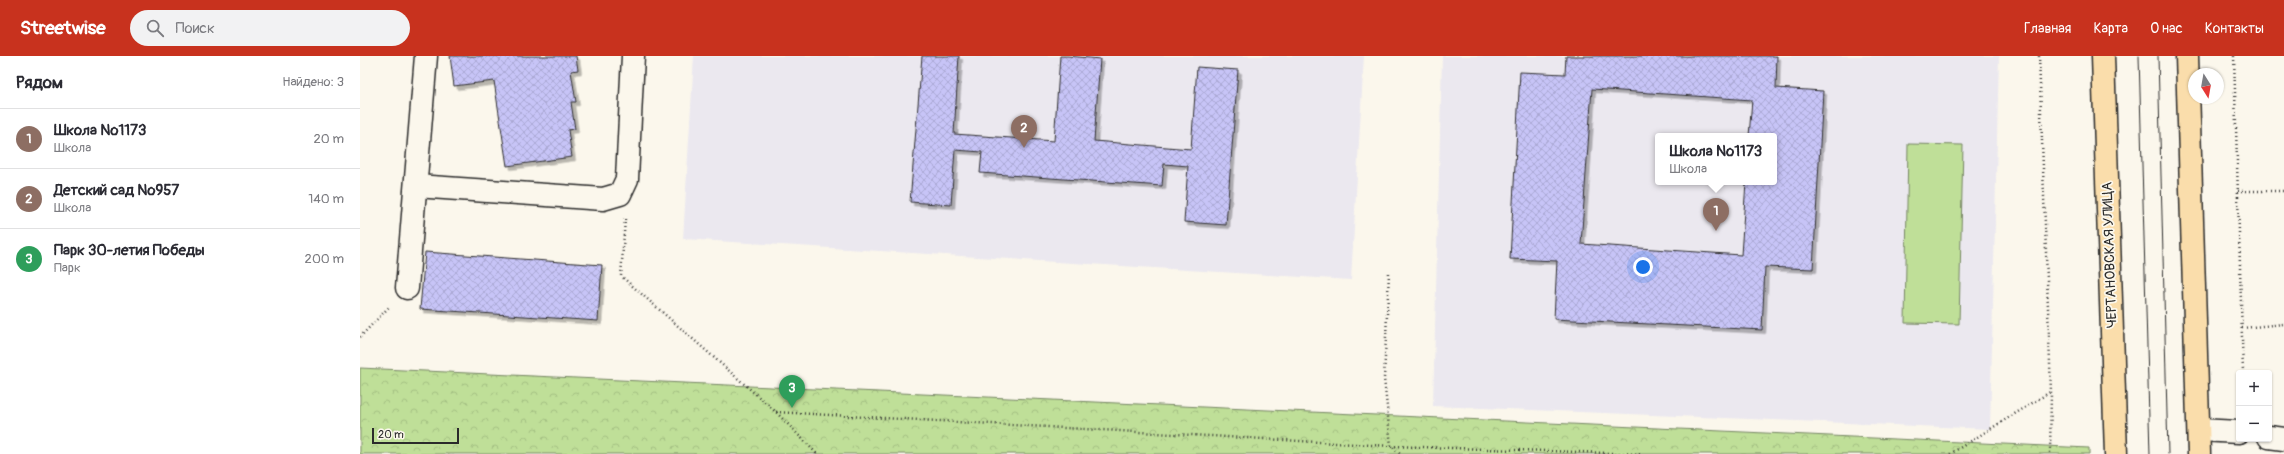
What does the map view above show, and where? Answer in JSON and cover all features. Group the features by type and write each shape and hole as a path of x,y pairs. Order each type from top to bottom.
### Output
{"main road":[{"name":"ЧЕРТАНОВСКАЯ УЛИЦА","path":"2103,56 2116,454"},
{"path":"2187,56 2199,454"}],"lane":[{"path":"407,288 426,56"},
{"path":"416,186 603,199 620,194 627,179 633,56"},
{"path":"2198,430 2236,432"},
{"path":"2272,437 2284,439"}],"path":[{"path":"2039,56 2051,392 2050,454"},
{"path":"2234,56 2243,370"},
{"path":"2238,191 2284,191"},
{"path":"620,194 625,220 621,276 776,412 817,454"},
{"path":"1389,273 1384,378 1391,446 1400,454"},
{"path":"360,337 407,288"},
{"path":"2242,328 2284,324"},
{"path":"1950,454 2051,392"},
{"path":"776,412 1391,446 1642,454"}],"shaded area":[{"path":"694,56 1364,56 1351,280 683,239"},
{"path":"1442,56 1999,56 1990,429 1433,406"}],"green space":[{"path":"1908,144 1963,145 1959,324 1905,323"},
{"path":"360,368 2089,448 2089,454 360,454"}],"building":[{"path":"450,56 576,56 578,70 571,71 576,102 571,102 575,129 568,130 572,157 507,166 494,81 454,86"},
{"path":"922,56 959,56 954,134 1054,141 1060,56 1068,56 1100,59 1094,141 1191,149 1197,67 1238,70 1226,225 1184,222 1188,166 1164,164 1162,186 980,173 982,152 955,150 951,205 910,202"},
{"path":"1566,56 1777,56 1776,88 1823,91 1813,269 1765,267 1762,330 1554,319 1557,261 1510,259 1520,72 1565,74"},
{"path":"425,252 602,265 598,321 420,309"}],"tram line":[{"path":"2139,56 2150,454"},
{"path":"2158,56 2168,454"}],"place":[{"name":"Детский сад №957","path":"1024,148"},
{"name":"Школа №1173","path":"1716,231"},
{"name":"Парк 30-летия Победы","path":"792,408"}]}
